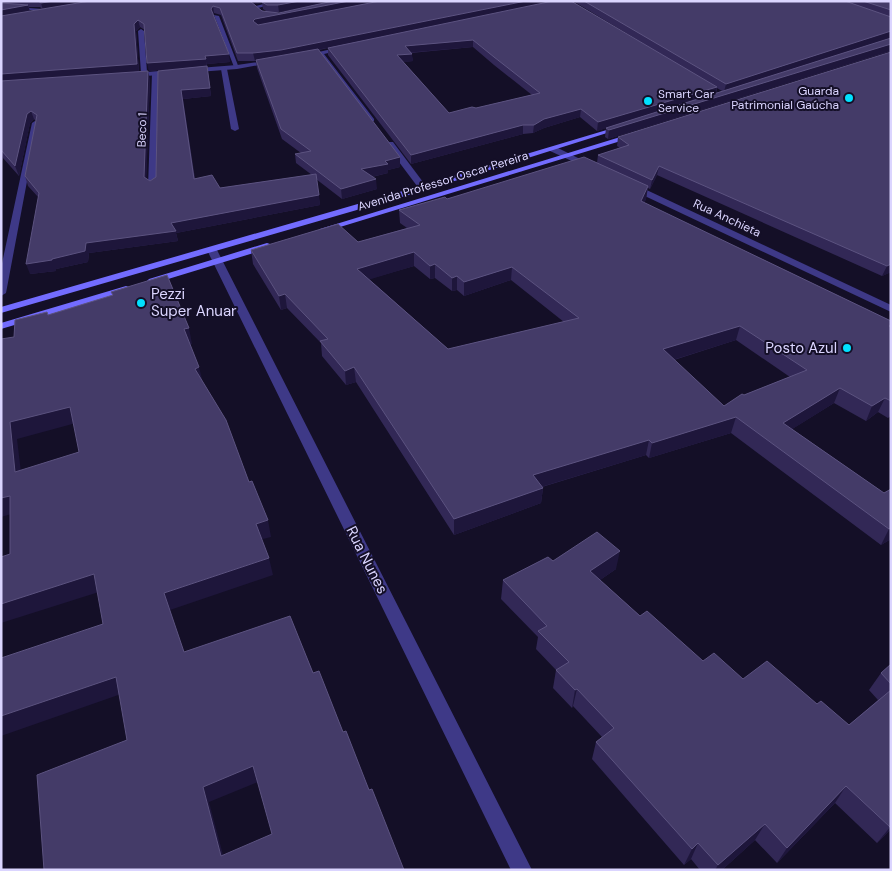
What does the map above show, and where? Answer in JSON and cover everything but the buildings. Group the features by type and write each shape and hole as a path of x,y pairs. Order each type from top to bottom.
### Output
{"main road":[{"name":"Avenida Professor Oscar Pereira","path":"1,326 138,285 215,255 423,188 629,125"},
{"name":"Avenida Professor Oscar Pereira","path":"313,233 643,133"},
{"name":"Avenida Professor Oscar Pereira","path":"1,310 215,255 275,244"}],"street":[{"path":"273,16 266,15 254,7 283,1"},
{"path":"1,8 59,11"},
{"path":"30,16 68,10"},
{"path":"216,16 236,68"},
{"path":"142,31 144,75"},
{"path":"302,57 350,47"},
{"path":"321,53 375,124"},
{"path":"125,76 236,68 282,61"},
{"path":"224,69 235,129"},
{"name":"Beco 1","path":"152,187 155,74"},
{"path":"1,292 35,123"},
{"path":"387,140 423,188"},
{"path":"553,149 597,170"},
{"name":"Rua Anchieta","path":"624,182 891,309"},
{"name":"Rua Nunes","path":"215,255 522,870"}],"place":[{"name":"Guarda Patrimonial Gaúcha","path":"849,98"},
{"name":"Smart Car Service","path":"648,101"},
{"name":"Pezzi Super Anuar","path":"141,303"},
{"name":"Posto Azul","path":"847,348"}]}
